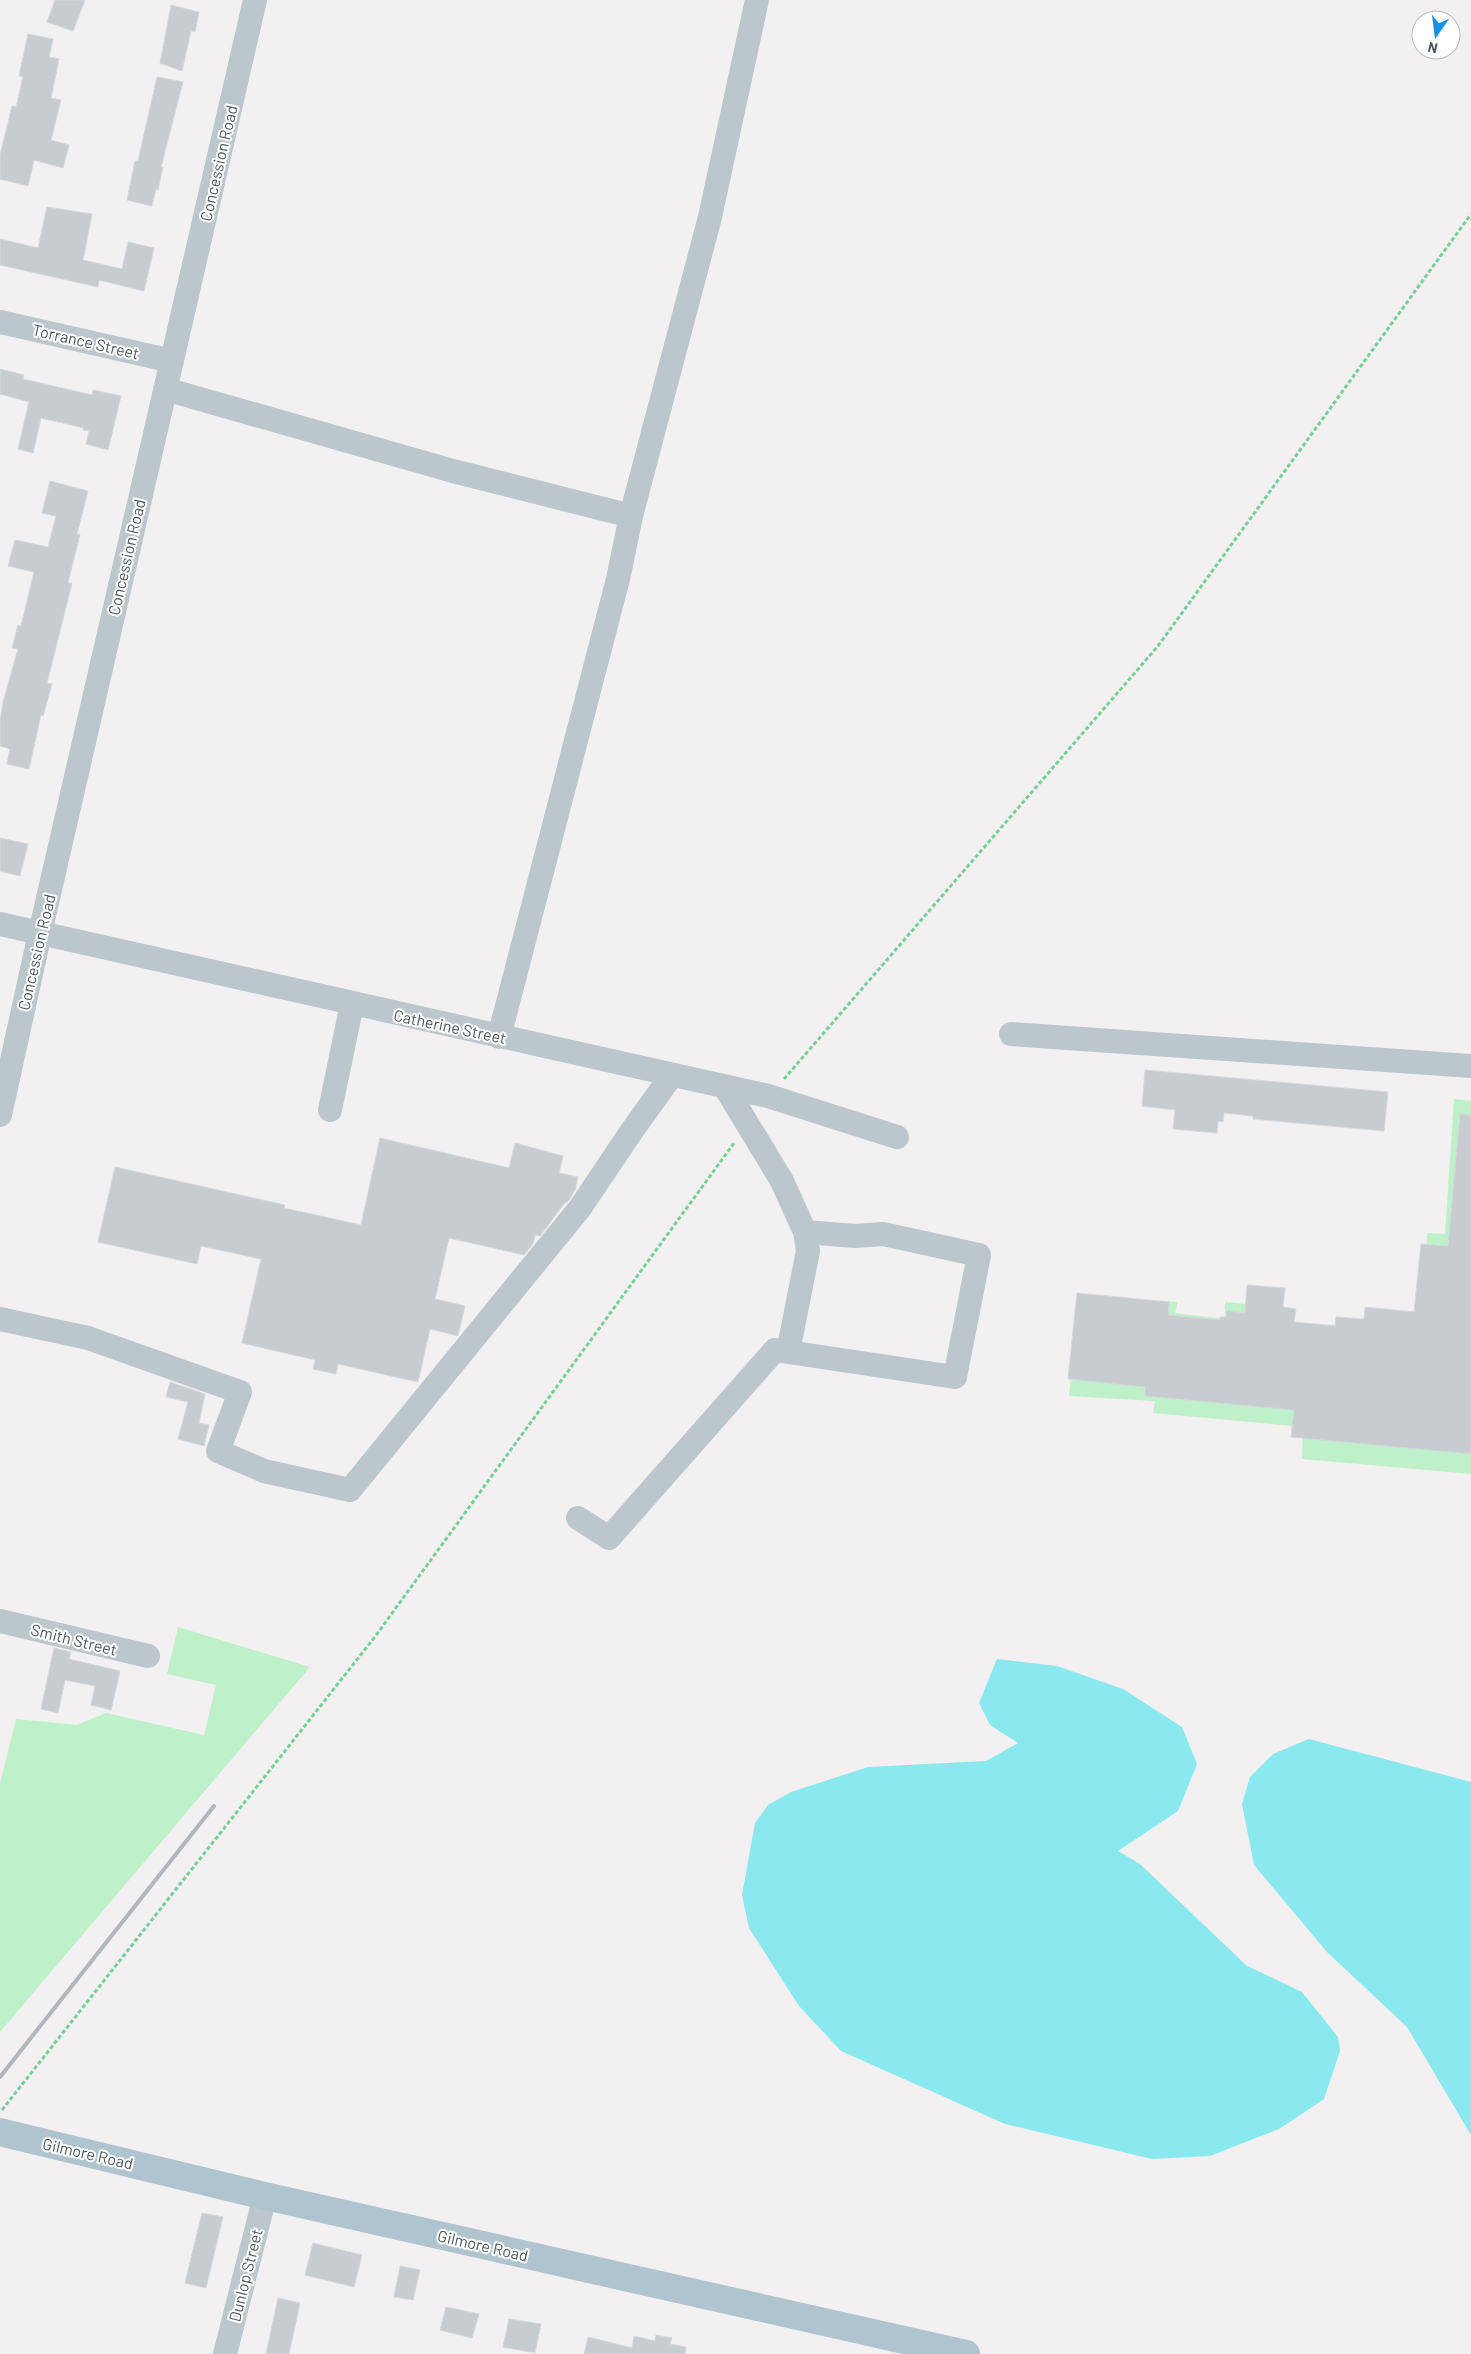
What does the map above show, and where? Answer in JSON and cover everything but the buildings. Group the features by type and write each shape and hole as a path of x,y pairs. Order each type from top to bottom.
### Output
{"main road":[{"name":"Gilmore Road","path":"1,2129 264,2196 966,2354"}],"street":[{"name":"Concession Road","path":"0,1115 40,933 255,0"},
{"path":"499,1037 615,588 631,516 710,217 757,0"},
{"name":"Torrance Street","path":"0,322 172,361"},
{"path":"165,389 453,471 631,516"},
{"name":"Catherine Street","path":"0,924 768,1096 897,1137"},
{"path":"330,1110 352,1004"},
{"path":"1011,1034 1471,1066"},
{"path":"0,1319 88,1338 240,1392 218,1451 264,1470 350,1490 580,1208 672,1075"},
{"path":"725,1087 782,1181 805,1232 808,1251 788,1352"},
{"path":"578,1518 609,1538 776,1350 955,1377 979,1255 883,1234 854,1236 805,1232"},
{"name":"Smith Street","path":"0,1621 148,1656"},
{"name":"Dunlop Street","path":"225,2354 264,2196"}],"path":[{"path":"768,1096 1158,646 1471,214"},
{"path":"1,2129 374,1638 748,1123"}],"green space":[{"path":"1454,1099 1471,1101 1471,1474 1302,1459 1303,1427 1153,1413 1155,1401 1069,1396 1079,1296 1178,1302 1175,1313 1225,1319 1225,1302 1288,1308 1285,1344 1303,1345 1303,1323 1423,1330 1427,1233 1445,1234"},
{"path":"178,1627 310,1667 0,2032 0,1783 16,1719 77,1725 106,1713 204,1735 216,1685 167,1674"}],"water":[{"path":"997,1659 1057,1666 1123,1689 1182,1727 1197,1764 1178,1811 1118,1851 1140,1864 1247,1966 1302,1992 1338,2037 1340,2051 1324,2099 1279,2129 1210,2156 1152,2159 1005,2124 841,2051 799,2006 749,1928 742,1895 755,1823 768,1805 791,1792 868,1767 986,1761 1018,1743 990,1725 979,1703"},
{"path":"1309,1739 1471,1782 1471,2135 1407,2027 1327,1952 1254,1865 1242,1804 1250,1777 1273,1754"}],"railway":[{"path":"0,2077 214,1806"}]}
